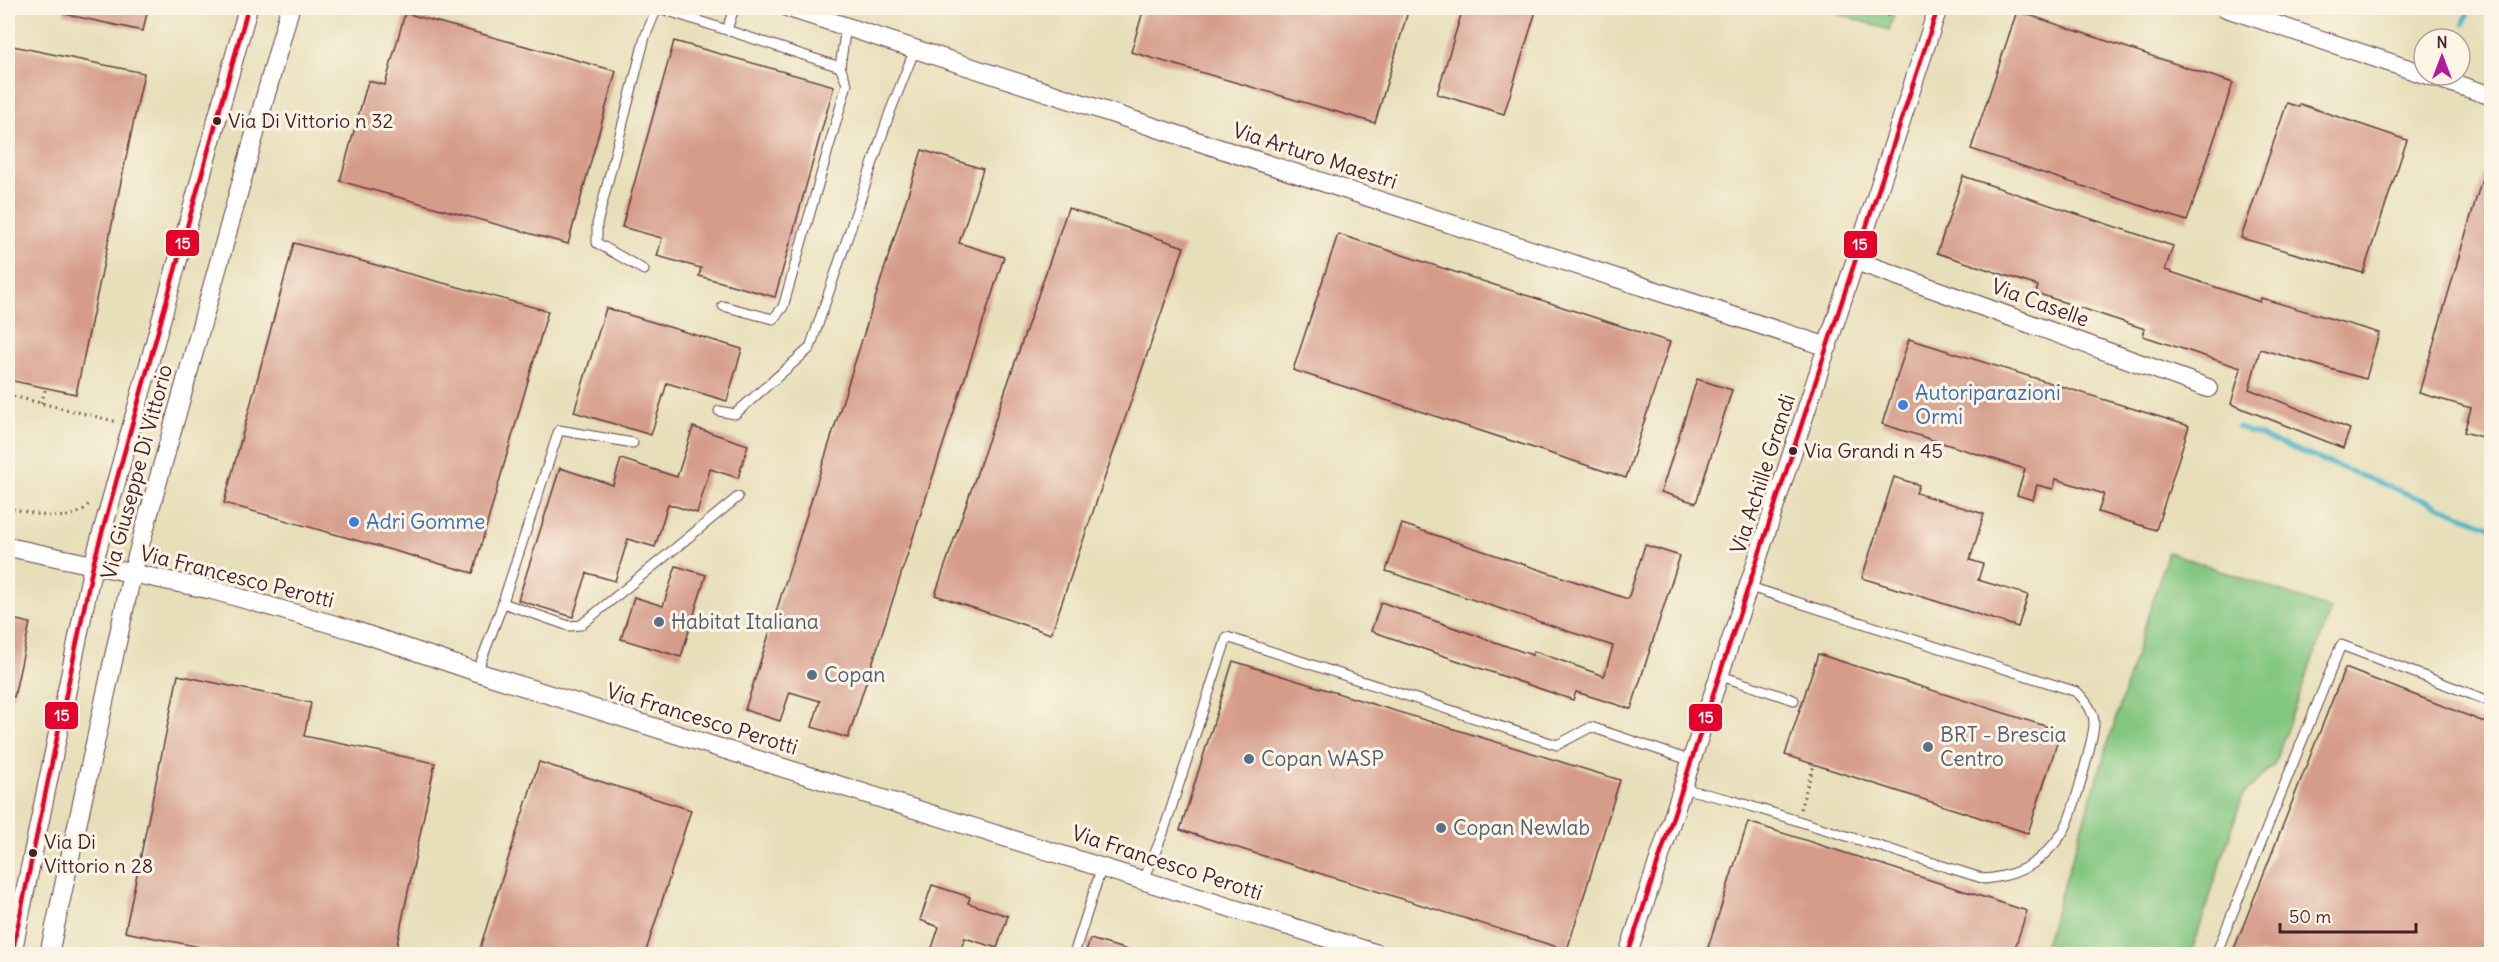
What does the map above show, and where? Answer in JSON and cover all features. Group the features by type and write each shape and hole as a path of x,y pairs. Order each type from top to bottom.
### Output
{"street":[{"name":"Via Giuseppe Di Vittorio","path":"12,954 93,565 248,8"},
{"name":"Via Giuseppe Di Vittorio","path":"49,954 132,574 290,8"},
{"name":"Via Arturo Maestri","path":"789,8 1828,347"},
{"name":"Via Achille Grandi","path":"1628,954 1938,8"},
{"path":"2226,8 2412,69"},
{"path":"2465,87 2492,96"},
{"name":"Via Caselle","path":"1856,261 2208,388"},
{"name":"Via Francesco Perotti","path":"8,547 212,590 353,630 477,672 1378,954"}],"lane":[{"path":"644,270 597,243 597,224 645,37 658,8 840,67"},
{"path":"728,30 734,8"},
{"path":"723,306 773,319 783,308 847,84 840,67 846,26"},
{"path":"719,411 735,414 810,348 890,112 915,49"},
{"path":"477,672 503,603 559,430 633,443"},
{"path":"503,603 569,626 581,625 738,497"},
{"path":"1682,788 1797,820 1985,879 2000,878 2025,869 2041,857 2065,829 2092,741 2094,721 2087,702 2077,692 1750,587"},
{"path":"1144,880 1163,834 1227,637 1557,745 1591,727 1692,761"},
{"path":"2216,954 2341,645 2492,702"},
{"path":"1720,676 1794,700"},
{"path":"1074,954 1102,866"}],"path":[{"path":"1864,8 1890,16 1893,8"},
{"path":"41,403 46,388"},
{"path":"8,395 114,421"},
{"path":"111,432 117,410"},
{"path":"13,508 56,517 79,512 88,507 93,498"},
{"path":"1797,820 1814,765"}],"green space":[{"path":"1819,8 1896,8 1889,30"},
{"path":"2168,552 2331,609 2274,764 2243,795 2191,954 2042,954"}],"building":[{"path":"65,8 148,8 143,31 64,14"},
{"path":"1144,8 1409,8 1375,123 1131,52"},
{"path":"1463,8 1537,8 1504,114 1437,94"},
{"path":"2017,11 2233,83 2187,221 1971,149"},
{"path":"405,13 616,71 568,244 340,181 368,81 385,85"},
{"path":"674,41 834,86 775,297 699,276 701,268 657,256 662,238 622,227"},
{"path":"8,45 144,73 76,394 8,380"},
{"path":"2287,103 2299,107 2300,104 2407,140 2363,273 2241,238"},
{"path":"922,150 983,169 959,243 1004,257 848,738 812,727 820,701 790,692 780,721 745,710"},
{"path":"2488,158 2492,158 2492,440 2464,432 2471,408 2419,393"},
{"path":"1963,176 2173,246 2165,270 2260,302 2261,298 2379,333 2366,379 2260,349 2249,389 2350,429 2343,448 2231,404 2241,368 2143,336 2145,329 2036,293 2038,286 1937,253"},
{"path":"1068,208 1184,247 1051,634 935,595"},
{"path":"1338,234 1670,342 1626,478 1293,370"},
{"path":"294,243 548,311 473,573 224,503"},
{"path":"606,308 742,349 727,401 667,383 651,435 574,412"},
{"path":"1909,339 2189,426 2156,530 2098,512 2104,494 2056,479 2053,489 2037,485 2033,500 2017,495 2025,469 1882,424"},
{"path":"1697,379 1732,390 1696,503 1661,492"},
{"path":"693,427 748,445 738,478 710,469 697,513 668,504 655,547 628,539 615,581 587,573 573,617 518,600 560,468 613,485 621,459 677,477"},
{"path":"1894,477 1919,485 1916,493 1984,514 1970,560 1983,564 1978,580 2028,595 2018,627 1862,578"},
{"path":"1402,524 1628,599 1645,545 1680,556 1631,709 1576,692 1573,700 1371,631 1381,602 1532,655 1534,651 1604,676 1613,646 1386,571"},
{"name":"Habitat Italiana","path":"676,566 706,575 681,657 621,639 634,597 663,606"},
{"path":"8,618 30,623 14,697 8,697"},
{"path":"1818,654 2061,731 2028,833 1785,755"},
{"path":"1233,661 1620,780 1567,950 1180,830"},
{"path":"2345,668 2492,725 2492,954 2232,954"},
{"path":"178,675 311,703 304,736 435,763 395,954 234,954 125,932"},
{"path":"539,762 691,810 645,954 478,954"},
{"path":"1748,822 2027,911 2013,954 1706,954"},
{"path":"932,885 970,897 968,903 1008,916 997,948 965,938 959,954 930,954 939,927 920,920"},
{"path":"1090,939 1131,951 1130,954 1085,954"}],"waterway":[{"path":"2464,24 2469,8"},
{"path":"2238,427 2492,527"}],"transit line":[{"name":"15","path":"12,954 93,565 248,8"},
{"name":"15","path":"1628,954 1938,8"}],"place":[{"name":"Via Di Vittorio n 32","path":"217,121"},
{"name":"Autoriparazioni Ormi","path":"1903,405"},
{"name":"Via Grandi n 45","path":"1793,451"},
{"name":"Adri Gomme","path":"354,522"},
{"name":"Habitat Italiana","path":"659,622"},
{"name":"Copan","path":"812,675"},
{"name":"BRT - Brescia Centro","path":"1928,747"},
{"name":"Copan WASP","path":"1249,759"},
{"name":"Copan Newlab","path":"1441,828"},
{"name":"Via Di Vittorio n 28","path":"33,853"}]}
